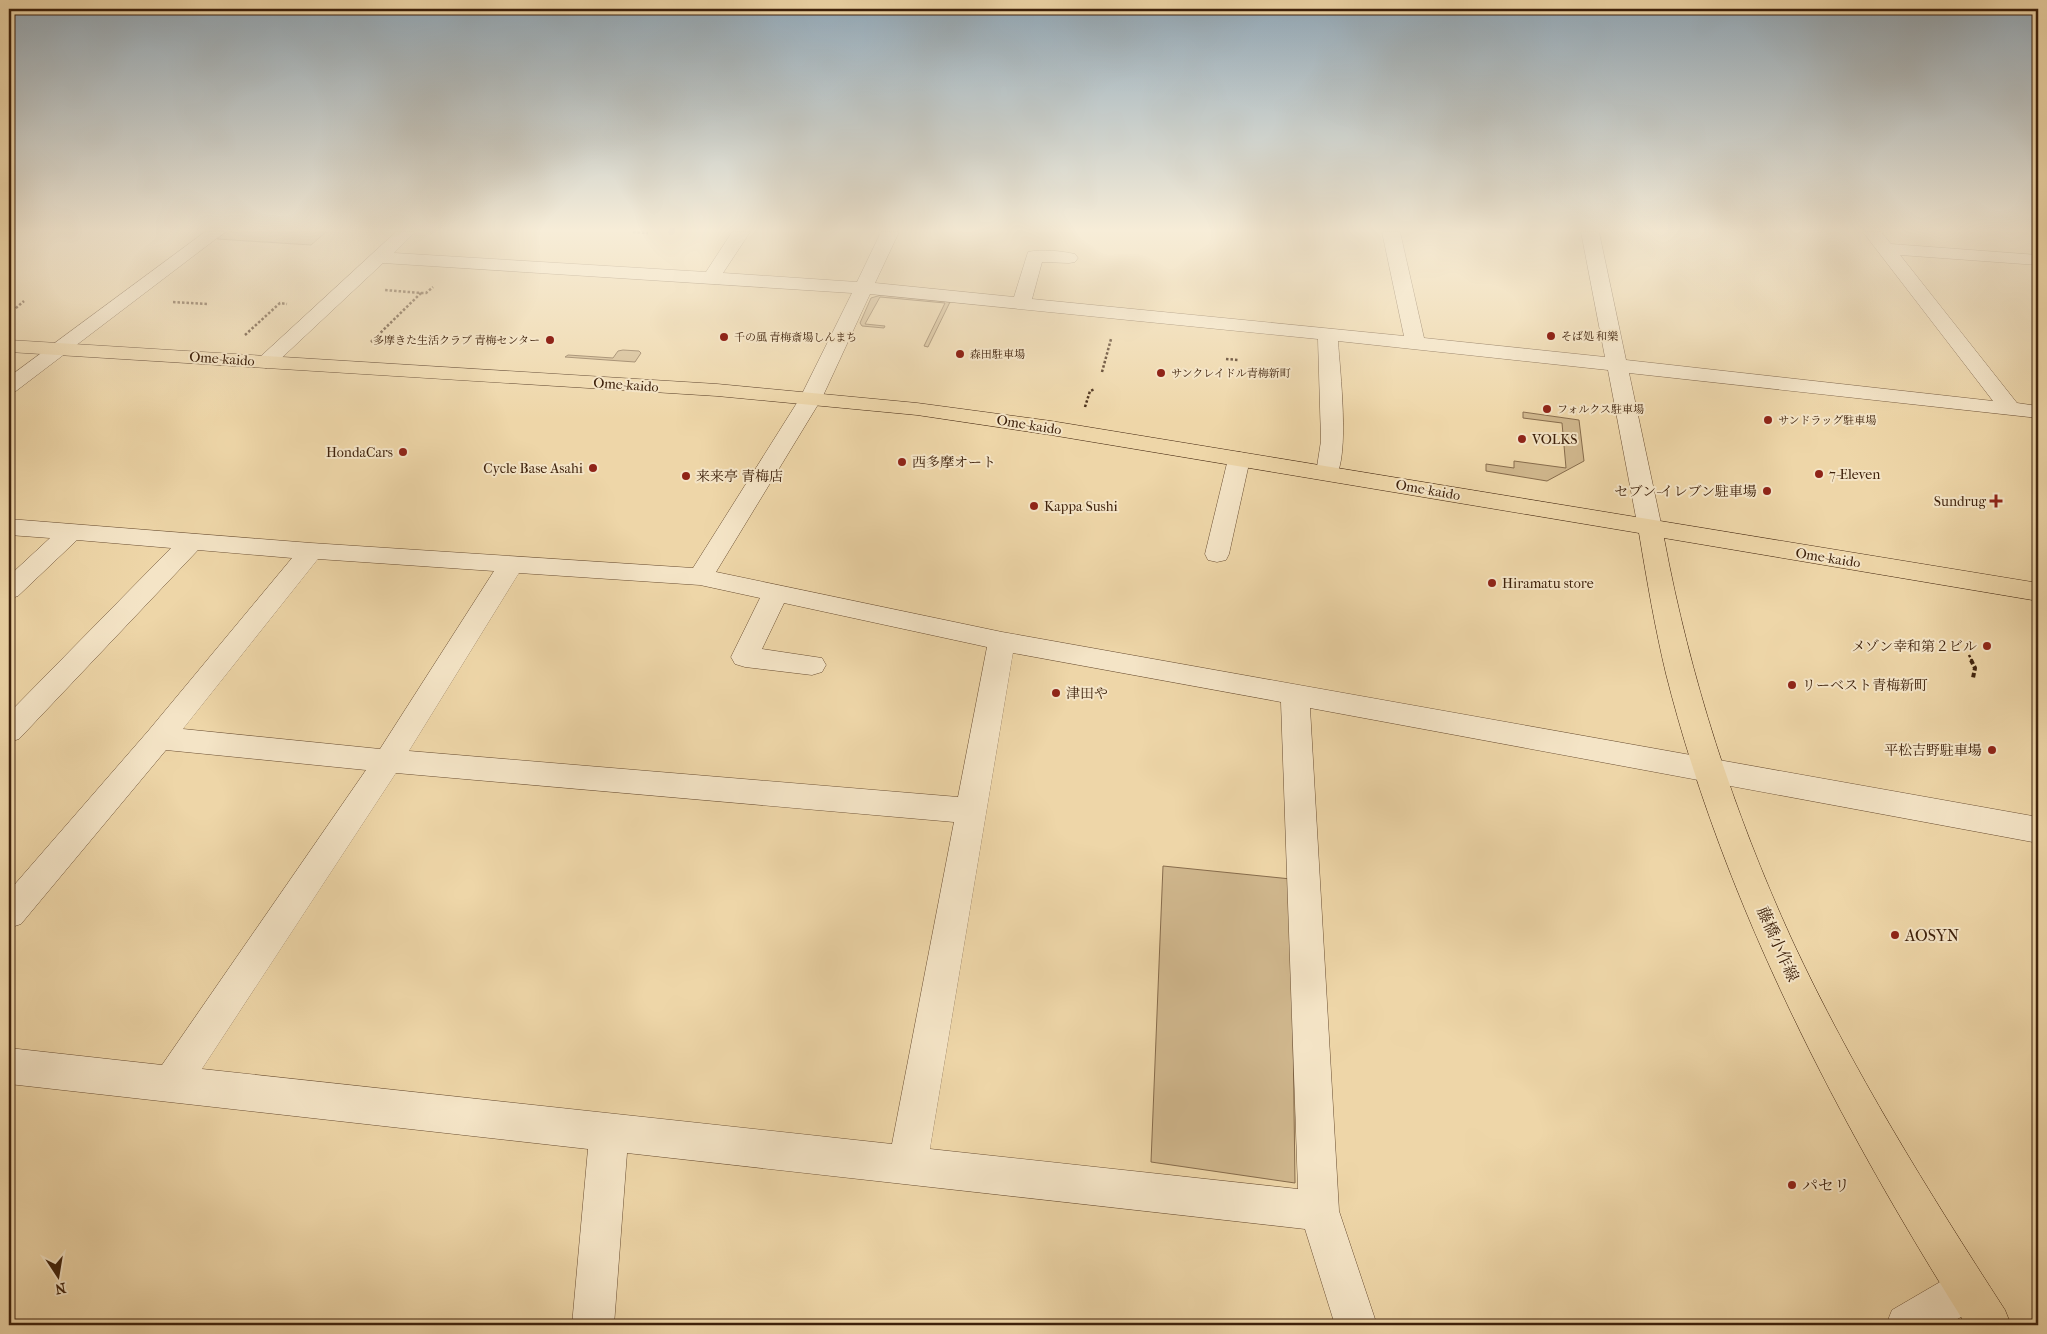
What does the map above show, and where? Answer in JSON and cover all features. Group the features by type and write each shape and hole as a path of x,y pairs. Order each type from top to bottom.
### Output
{"main road":[{"name":"Ome-kaido","path":"9,346 811,398 948,413 1327,473 2038,592"},
{"name":"藤橋小作線","path":"1650,528 1670,631 1686,695 1750,882 1794,982 1860,1108 1990,1325"}],"street":[{"path":"9,387 132,294"},
{"path":"266,362 339,294"},
{"path":"700,577 811,398 862,294"},
{"path":"930,294 1415,342 1564,358 1681,374 2038,412"},
{"path":"1022,303 1024,294"},
{"path":"1405,294 1415,342"},
{"path":"1603,294 1650,528"},
{"path":"1921,294 2010,408"},
{"path":"1327,473 1332,441 1328,334"},
{"path":"1217,554 1238,459"},
{"path":"9,527 311,551 700,577 1002,641 2038,830"},
{"path":"9,590 71,532"},
{"path":"9,731 192,541"},
{"path":"9,914 159,738 311,551"},
{"path":"170,1084 388,761 511,565"},
{"path":"775,594 745,657 812,665"},
{"path":"907,1166 1002,641"},
{"path":"1295,693 1319,1211 1356,1325"},
{"path":"159,738 388,761 971,811"},
{"path":"9,1066 1319,1211"},
{"path":"593,1325 609,1133"},
{"path":"1907,1325 1968,1290"}],"path":[{"path":"368,345 420,294"},
{"path":"9,314 24,301"},
{"path":"173,302 208,304"},
{"path":"242,337 280,303 291,304"},
{"path":"1102,372 1120,313"},
{"path":"1226,359 1239,360"},
{"path":"1084,410 1090,392 1095,389"},
{"path":"1969,655 1975,668 1973,678"}],"shaded area":[{"path":"881,295 950,302 928,347 924,346 945,303 880,297 865,324 885,326 884,328 862,326 860,323 871,298"},
{"path":"618,351 639,351 641,353 635,362 565,357 568,355 613,358"},
{"path":"1523,412 1579,420 1584,461 1547,481 1486,471 1486,464 1514,468 1514,461 1566,468 1562,423 1523,418"},
{"path":"1163,866 1291,879 1295,1183 1151,1162"}],"place":[{"name":"そば処 和樂","path":"1551,336"},
{"name":"千の風 青梅斎場しんまち","path":"724,337"},
{"name":"多摩きた生活クラブ 青梅センター","path":"550,340"},
{"name":"森田駐車場","path":"960,354"},
{"name":"サンクレイドル青梅新町","path":"1161,373"},
{"name":"フォルクス駐車場","path":"1547,409"},
{"name":"サンドラッグ駐車場","path":"1768,420"},
{"name":"VOLKS","path":"1522,439"},
{"name":"HondaCars","path":"403,452"},
{"name":"西多摩オート","path":"902,462"},
{"name":"Cycle Base Asahi","path":"593,468"},
{"name":"7-Eleven","path":"1819,474"},
{"name":"来来亭 青梅店","path":"686,476"},
{"name":"セブン-イレブン駐車場","path":"1767,491"},
{"name":"Sundrug","path":"1996,501"},
{"name":"Kappa Sushi","path":"1034,506"},
{"name":"Hiramatu store","path":"1492,583"},
{"name":"メゾン幸和第２ビル","path":"1987,646"},
{"name":"リーベスト青梅新町","path":"1792,685"},
{"name":"津田や","path":"1056,693"},
{"name":"平松吉野駐車場","path":"1992,750"},
{"name":"AOSYN","path":"1895,935"},
{"name":"パセリ","path":"1792,1185"}]}
